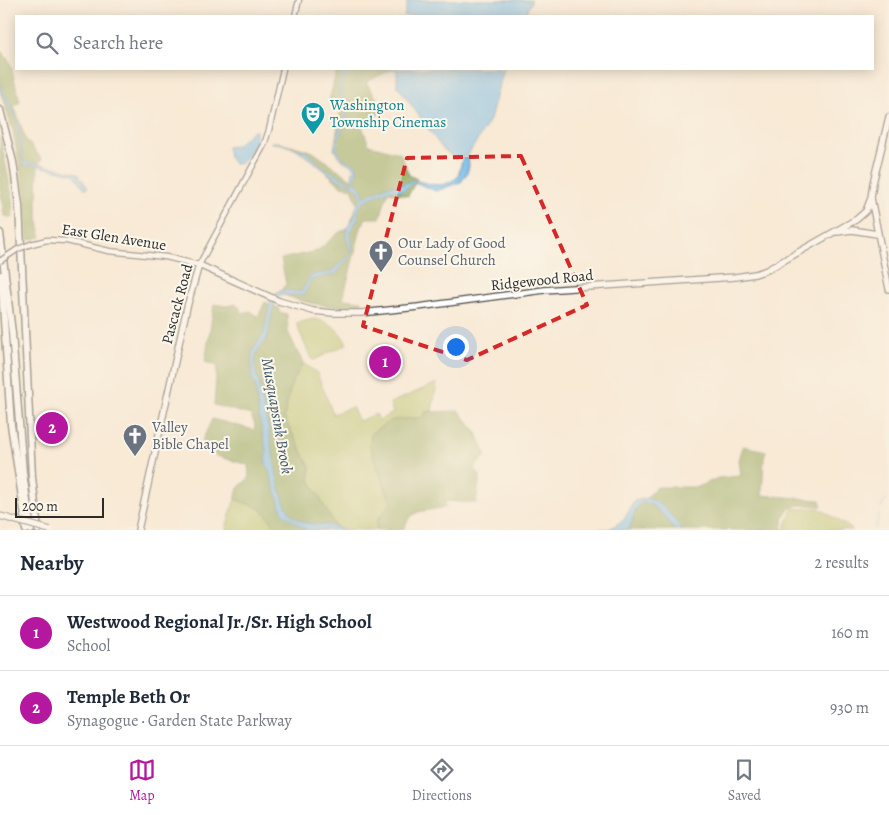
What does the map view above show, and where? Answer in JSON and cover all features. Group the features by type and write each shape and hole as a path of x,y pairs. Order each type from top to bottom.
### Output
{"highway":[{"path":"0,110 13,162 20,210 32,478 38,530"},
{"path":"0,233 13,342 23,473 31,530"},
{"path":"0,262 9,409 26,530"}],"main road":[{"path":"889,117 873,183 872,200 889,289"},
{"name":"Ridgewood Road","path":"199,265 280,301 296,307 324,313 361,313 544,290 748,276 767,270 863,214 872,200"},
{"path":"830,234 852,230 877,234"},
{"name":"Pascack Road","path":"138,530 187,307 199,265"},
{"path":"0,517 50,530"}],"street":[{"path":"295,15 299,0"},
{"name":"Pascack Road","path":"199,265 264,145 270,130 284,70"},
{"name":"East Glen Avenue","path":"0,262 18,249 47,240 67,241 109,251 166,257 199,265"}],"highlighted area":[{"path":"521,156 587,305 467,360 363,326 407,158"}],"green space":[{"path":"0,50 10,62 20,102 14,105 26,140 42,159 38,164 37,208 41,237 28,240 25,195 13,131 0,91"},
{"path":"337,70 391,70 366,82 384,110 362,126 369,145 400,153 409,175 417,179 408,196 388,192 380,218 366,218 361,228 343,299 362,301 362,305 319,305 279,293 286,284 281,259 317,251 338,233 348,228 358,205 352,188 341,186 324,170 291,145 313,152 354,181 355,167 334,150 341,107 329,101"},
{"path":"0,135 12,196 13,218 4,216 0,189"},
{"path":"265,302 279,308 279,312 287,314 288,332 303,363 291,385 284,418 310,467 310,480 335,526 324,530 276,530 276,527 261,509 235,499 238,488 249,478 248,465 213,455 216,445 202,441 212,419 254,430 255,425 251,415 214,405 217,366 205,362 214,304 227,306 235,304 242,313 251,311 258,317"},
{"path":"314,319 334,327 347,344 314,360 311,359 296,323"},
{"path":"303,363 317,373 333,414 352,407 359,421 376,414 379,420 393,413 390,403 437,383 432,411 426,412 425,417 392,420 370,447 391,503 377,520 376,530 343,530 335,526 310,480 310,466 284,418 291,385"},
{"path":"459,411 477,433 486,456 474,468 480,476 476,503 445,501 445,507 418,512 409,518 403,530 376,530 377,520 391,503 370,446 371,433 392,420 425,417 425,412"},
{"path":"743,446 766,451 762,495 820,500 822,506 800,505 790,508 784,516 782,530 626,530 630,528 636,508 657,487 698,487 718,478 741,476 739,460"},
{"path":"235,499 261,508 276,527 276,530 229,530 226,528"},
{"path":"819,508 853,530 784,530 792,509"}],"water":[{"path":"408,0 532,0 524,15 404,15"},
{"path":"348,70 351,70 347,74 341,89 348,108 339,139 338,150 343,158 357,165 356,183 361,188 364,197 387,186 404,184 412,180 440,185 446,184 458,177 463,156 453,157 442,148 397,85 397,70 503,70 490,120 468,155 469,166 461,182 436,191 414,182 402,191 389,190 364,201 358,210 357,219 350,232 353,248 351,255 336,274 311,280 304,295 278,295 272,311 267,340 256,354 255,369 279,485 287,508 298,520 311,524 337,527 343,530 307,530 283,514 265,459 267,453 259,418 255,384 252,380 252,352 264,333 270,303 277,292 284,290 301,292 311,275 331,272 349,255 350,249 346,238 347,227 354,219 355,209 361,199 357,188 336,178 297,151 280,144 271,143 278,142 305,151 324,167 353,184 354,167 339,157 335,147 346,111 339,93 339,86"},
{"path":"0,85 13,108 19,126 24,162 78,173 88,188 85,189 74,174 34,165 23,165 16,120 0,89"},
{"path":"252,131 256,131 254,147 244,161 234,164 229,157 227,147 236,146"},
{"path":"647,498 663,507 683,530 671,527 667,519 652,505 642,502 636,508 630,528 626,530 563,530 609,529 624,520 634,501"}],"waterway":[{"path":"257,139 262,140"},
{"name":"Musquapsink Brook","path":"881,508 886,498"},
{"name":"Musquapsink Brook","path":"875,530 879,514"}],"place":[{"name":"Washington Township Cinemas","path":"313,135"},
{"name":"Our Lady of Good Counsel Church","path":"381,273"},
{"name":"Westwood Regional Jr./Sr. High School","path":"385,362"},
{"name":"Temple Beth Or","path":"52,428"},
{"name":"Valley Bible Chapel","path":"135,457"}]}
